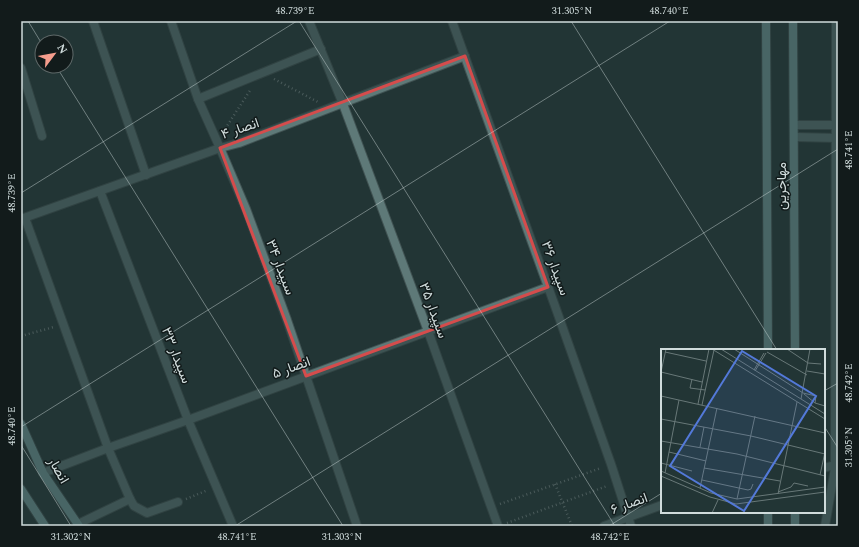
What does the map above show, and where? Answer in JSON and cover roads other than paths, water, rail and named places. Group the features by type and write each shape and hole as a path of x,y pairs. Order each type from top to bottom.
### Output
{"main road":[{"name":"مهاجرین","path":"766,21 768,349"},
{"name":"مهاجرین","path":"794,21 795,349"},
{"name":"انصار","path":"21,424 43,473 78,525"},
{"path":"21,489 45,526"},
{"path":"768,513 768,526"},
{"path":"795,513 795,526"}],"street":[{"path":"93,21 146,175"},
{"name":"سپیدار ۳۴","path":"170,21 198,99 219,144 246,209 279,298 357,526"},
{"name":"سپیدار ۳۵","path":"309,21 428,331 498,526"},
{"name":"سپیدار ۳۶","path":"452,21 611,464 631,526"},
{"path":"825,526 836,464 836,21"},
{"path":"198,99 320,49"},
{"name":"انصار ۴","path":"23,218 146,175 219,144 239,143 465,56"},
{"path":"21,68 42,136"},
{"path":"794,126 837,125"},
{"path":"794,138 837,138"},
{"name":"سپیدار ۳۳","path":"100,191 188,420 233,526"},
{"path":"23,218 64,324 108,448 130,499 134,506 147,513 178,502"},
{"name":"انصار ۵","path":"43,473 548,287"},
{"path":"825,468 836,464"},
{"path":"836,464 838,474"},
{"path":"78,525 130,499"},
{"name":"انصار ۶","path":"604,526 661,505"}]}
